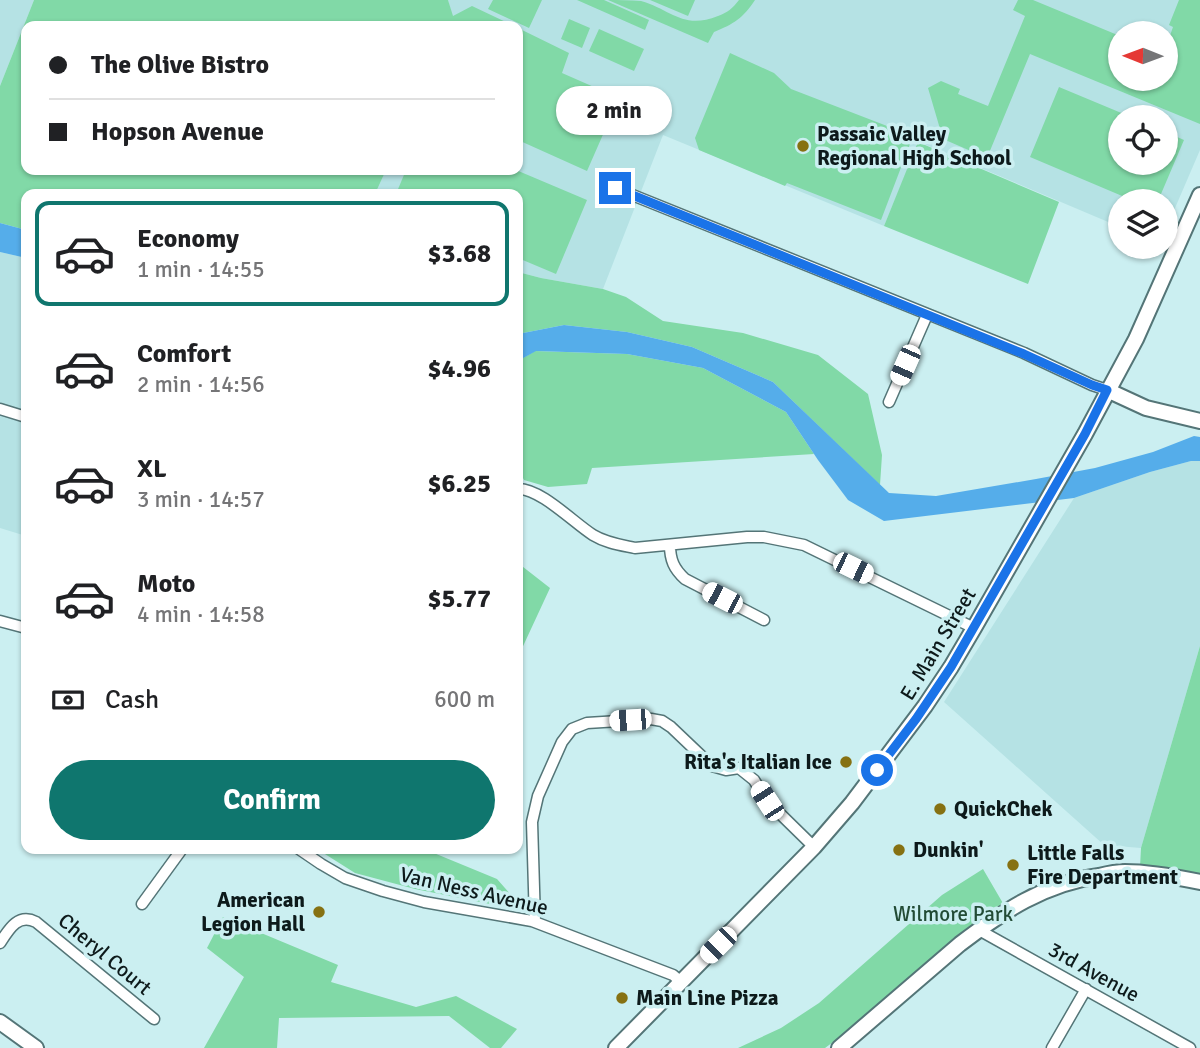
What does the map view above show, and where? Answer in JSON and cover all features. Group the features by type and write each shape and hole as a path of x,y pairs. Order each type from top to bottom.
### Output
{"main road":[{"name":"E. Main Street","path":"617,1048 814,847 852,803 916,719 974,628 1136,339 1200,195"},
{"path":"1107,390 1146,408 1200,421"},
{"path":"839,1048 960,944 1023,901 1055,886 1124,872 1200,882"},
{"path":"0,1022 36,1048"}],"street":[{"path":"615,188 1107,390"},
{"path":"888,402 927,315"},
{"path":"0,409 21,415"},
{"path":"523,489 545,500 592,535 635,548 747,537 804,545 974,628"},
{"path":"670,545 672,562 677,572 685,579 764,620"},
{"path":"0,621 21,627"},
{"path":"535,922 532,822 538,796 562,741 572,729 587,723 651,719 662,721 712,766 726,770 738,768 754,780 767,801 814,847"},
{"path":"142,904 178,854"},
{"name":"Van Ness Avenue","path":"306,854 345,878 383,891 424,902 535,922 673,975 681,982"},
{"name":"Cheryl Court","path":"0,943 15,923 25,919 36,922 154,1019"},
{"name":"3rd Avenue","path":"979,930 1190,1048"},
{"path":"1052,1048 1086,989"}],"shaded area":[{"path":"0,0 34,0 26,21 21,21 21,33 0,86"},
{"name":"Passaic Valley Regional High School","path":"448,0 1200,0 1200,150 1178,201 1178,189 1108,189 1108,222 919,142 884,226 663,135 603,289 541,278 523,273 523,189 377,189 384,175 523,175 523,21 450,21 452,16"},
{"path":"0,252 21,257 21,534 0,528"},
{"path":"1191,461 1200,461 1200,646 1141,848 1104,845 944,702 1074,498"}],"green space":[{"path":"34,0 448,0 453,16 472,6 504,21 26,21"},
{"path":"493,0 542,0 529,28 523,25 523,21 514,21 488,9"},
{"path":"577,0 604,0 649,20 645,30"},
{"path":"608,0 641,1 686,20 696,21 724,13 739,0 755,0 738,20 714,32 708,43"},
{"path":"650,0 695,0 688,16"},
{"path":"1018,0 1033,0 1108,31 1108,86 1030,54 987,158 943,139 928,88 941,81 960,89 958,94 988,106 1025,16 1013,10"},
{"path":"1179,0 1200,0 1200,124 1178,115 1178,105 1154,105 1120,91 1178,91 1178,21 1171,21"},
{"path":"569,19 590,28 582,48 561,39"},
{"path":"599,29 644,49 634,71 589,51"},
{"path":"523,30 569,53 562,73 619,98 587,171 523,142"},
{"path":"21,33 21,175 384,175 377,189 21,189 21,229 0,223 0,86"},
{"path":"730,53 774,73 791,89 913,136 881,220 787,183 785,186 699,150 695,138"},
{"path":"1059,87 1108,107 1108,175 1169,175 1163,189 1108,190 1030,157"},
{"path":"1178,137 1184,140 1178,154"},
{"path":"918,142 1059,202 1028,284 884,226"},
{"path":"523,173 587,200 556,274 523,260 523,189 398,189 404,175"},
{"path":"523,273 603,289 626,297 663,321 743,333 818,355 868,394 882,455 880,485 773,382 692,347 627,332 564,325 523,333"},
{"path":"535,351 627,354 703,368 786,412 814,454 592,468 587,484 548,487 524,480 523,358"},
{"path":"523,567 550,588 523,646"},
{"path":"1200,646 1200,877 1140,867 1141,848"},
{"path":"325,854 436,854 497,879 513,897 515,909 415,889 355,873"},
{"name":"Wilmore Park","path":"983,869 1004,905 968,929 825,1048 738,1048 781,1028 819,1003 942,895"},
{"path":"223,917 338,965 331,982 416,1007 456,996 517,1029 501,1048 490,1048 449,1016 279,1018 277,1048 204,1048 244,977 207,948"}],"water":[{"path":"0,223 21,229 21,257 0,252"},
{"path":"564,325 627,332 692,347 773,382 889,493 936,496 1095,468 1153,452 1194,436 1200,437 1200,461 1150,472 1074,498 884,521 848,500 786,412 703,368 627,354 536,351 523,358 523,333"}],"place":[{"name":"Passaic Valley Regional High School","path":"803,146"},
{"name":"Rita's Italian Ice","path":"846,762"},
{"name":"QuickChek","path":"940,809"},
{"name":"Dunkin'","path":"899,850"},
{"name":"Little Falls Fire Department","path":"1013,865"},
{"name":"American Legion Hall","path":"319,912"},
{"name":"Main Line Pizza","path":"622,998"}],"route":[{"path":"615,188 1107,390 1085,434 951,667 877,770"}]}
